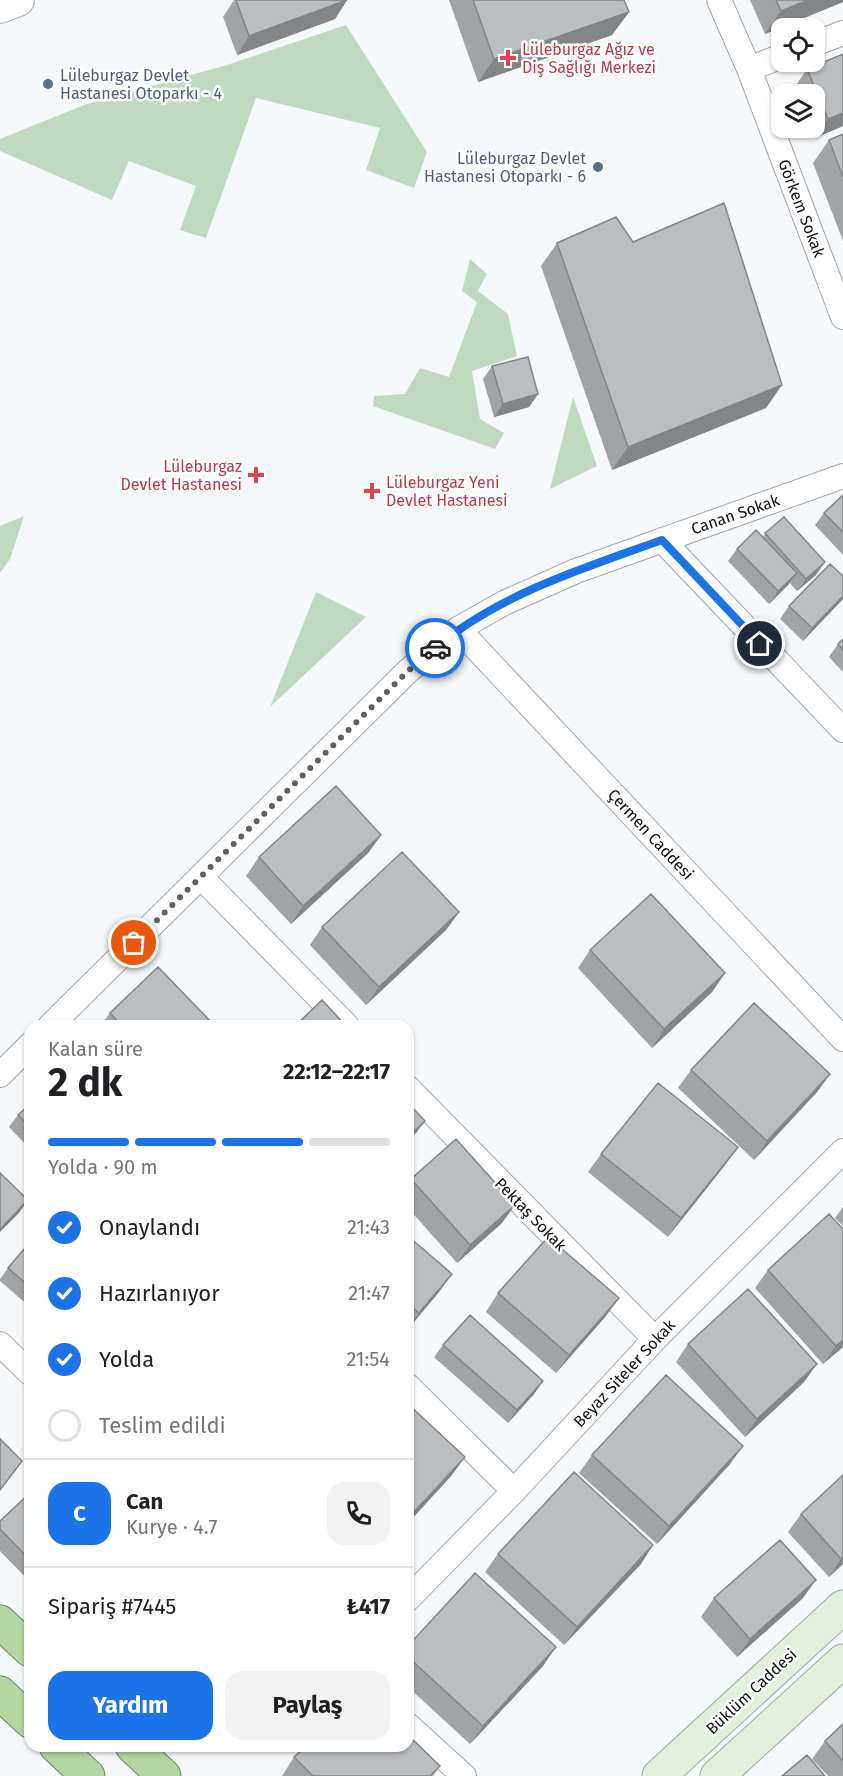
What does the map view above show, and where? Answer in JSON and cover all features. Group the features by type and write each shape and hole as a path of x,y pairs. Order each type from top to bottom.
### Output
{"highway":[{"path":"0,1622 24,1644"},
{"path":"0,1693 24,1715"},
{"path":"62,1752 88,1776"},
{"path":"138,1752 164,1776"}],"main road":[{"name":"Büklüm Caddesi","path":"659,1776 843,1606"},
{"path":"717,1776 843,1661"}],"street":[{"path":"0,7 18,0"},
{"name":"Görkem Sokak","path":"719,0 749,69 843,317"},
{"path":"825,40 843,33"},
{"path":"749,69 771,60"},
{"name":"Canan Sokak","path":"56,1020 408,671 458,628 504,603 566,576 843,476"},
{"path":"662,540 843,730"},
{"name":"Çermen Caddesi","path":"458,628 843,1039"},
{"path":"201,877 341,1020"},
{"path":"0,1075 24,1051"},
{"name":"Pektaş Sokak","path":"414,1094 655,1339"},
{"name":"Beyaz Siteler Sokak","path":"414,1593 514,1491 655,1339 843,1151"},
{"path":"0,1344 24,1366"},
{"path":"414,1392 514,1491"},
{"path":"414,1730 464,1776"}],"green space":[{"path":"346,25 427,152 414,188 366,170 380,128 256,98 206,238 180,230 196,186 129,161 112,200 0,151 0,139 84,105 227,65"},
{"path":"470,259 487,274 478,291 508,314 517,356 472,371 480,419 504,433 495,449 373,406 374,396 405,394 420,368 449,377 477,302 462,291"},
{"path":"573,397 597,466 550,489"},
{"path":"24,516 10,559 0,573 0,526"},
{"path":"316,592 366,617 270,707"}],"building":[{"path":"236,0 347,0 249,36"},
{"path":"473,0 624,0 629,12 494,59"},
{"path":"776,0 808,0 781,11"},
{"path":"843,54 843,113 828,119 825,112 825,84 813,84 808,72 825,72 825,62"},
{"path":"843,134 843,177 829,140"},
{"path":"724,203 782,385 628,447 557,243 616,217 633,242"},
{"path":"528,357 538,394 503,404 492,366"},
{"path":"843,495 843,532 824,513"},
{"path":"784,517 825,562 806,579 765,533"},
{"path":"756,530 797,573 778,591 737,549"},
{"path":"830,564 843,576 843,596 812,628 789,606"},
{"path":"843,639 843,650 838,644"},
{"path":"336,786 381,835 303,906 259,857"},
{"path":"402,852 459,912 379,987 322,927"},
{"path":"651,894 725,973 664,1029 590,950"},
{"path":"158,967 209,1020 116,1020 110,1013"},
{"path":"322,1000 340,1020 301,1020"},
{"path":"754,1003 830,1074 767,1141 691,1070"},
{"path":"658,1083 738,1147 681,1218 601,1154"},
{"path":"414,1109 425,1121 414,1131"},
{"path":"24,1110 24,1121 18,1115"},
{"path":"456,1139 515,1205 470,1245 414,1182 414,1176"},
{"path":"0,1173 24,1196 24,1204 0,1229"},
{"path":"829,1214 843,1229 843,1340 836,1346 768,1270"},
{"path":"548,1237 619,1298 569,1355 498,1293"},
{"path":"414,1241 452,1274 419,1313 414,1309"},
{"path":"24,1249 24,1282 8,1268"},
{"path":"748,1289 817,1364 757,1419 688,1344"},
{"path":"470,1315 543,1381 517,1410 443,1345"},
{"path":"666,1375 743,1446 669,1526 592,1455"},
{"path":"414,1410 465,1457 414,1512"},
{"path":"0,1439 22,1461 0,1490"},
{"path":"574,1472 653,1545 577,1627 498,1554"},
{"path":"843,1475 843,1557 841,1559 801,1514"},
{"path":"24,1499 24,1554 0,1529 0,1521"},
{"path":"780,1540 816,1580 750,1639 714,1598"},
{"path":"475,1573 556,1647 483,1726 414,1663 414,1639"},
{"path":"843,1724 843,1761 825,1741"},
{"path":"414,1741 440,1766 430,1776 313,1776 294,1757 299,1752 414,1752"},
{"path":"807,1755 825,1776 782,1776"}],"way so far":[{"path":"134,943 408,671 435,648"}],"place":[{"name":"Lüleburgaz Ağız ve Diş Sağlığı Merkezi","path":"508,58"},
{"name":"Lüleburgaz Devlet Hastanesi Otoparkı - 4","path":"48,84"},
{"name":"Lüleburgaz Devlet Hastanesi Otoparkı - 6","path":"598,167"},
{"name":"Lüleburgaz Devlet Hastanesi","path":"256,475"},
{"name":"Lüleburgaz Yeni Devlet Hastanesi","path":"372,491"}],"route":[{"path":"435,648 458,628 504,603 576,571 662,540 760,644"}]}
